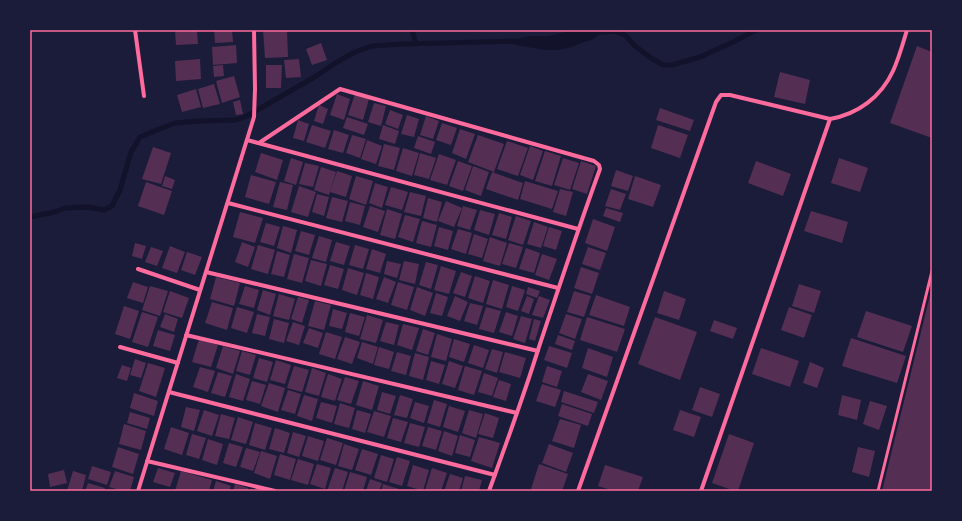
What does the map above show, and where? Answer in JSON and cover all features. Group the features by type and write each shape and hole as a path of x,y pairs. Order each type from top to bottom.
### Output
{"street":[{"path":"135,30 144,96"},
{"path":"138,491 254,117 254,30"},
{"path":"578,491 716,102 722,95 730,95 830,119 841,117 859,109 867,103 887,82 893,70 907,30"},
{"path":"259,143 340,89 594,161 599,165 600,169 578,229 517,413 489,491"},
{"path":"701,491 830,119"},
{"path":"247,140 578,229"},
{"path":"228,203 558,288"},
{"path":"138,269 200,290"},
{"path":"206,272 538,351"},
{"path":"186,335 517,413"},
{"path":"120,347 178,363"},
{"path":"168,392 495,474"},
{"path":"147,462 275,491"}],"lane":[{"path":"878,491 932,271"}],"shaded area":[{"path":"572,30 597,30 601,32 594,39 559,50 545,50 516,45 509,41 529,36 549,36"}],"building":[{"path":"175,30 197,30 198,44 176,45"},
{"path":"214,30 232,30 233,42 215,43"},
{"path":"263,30 287,30 288,57 265,58"},
{"path":"321,43 327,60 312,65 306,49"},
{"path":"236,45 237,63 213,65 212,47"},
{"path":"917,46 932,52 932,138 890,123"},
{"path":"200,59 201,79 176,81 175,61"},
{"path":"299,59 301,77 286,78 284,60"},
{"path":"223,65 224,76 214,77 213,66"},
{"path":"266,65 282,65 281,88 266,88"},
{"path":"780,72 810,80 805,104 774,97"},
{"path":"234,76 240,97 222,103 216,81"},
{"path":"214,84 220,104 203,108 198,89"},
{"path":"196,89 201,107 182,112 177,95"},
{"path":"337,94 350,99 344,120 330,115"},
{"path":"355,94 369,99 363,120 348,115"},
{"path":"240,100 243,114 236,115 233,102"},
{"path":"374,103 386,106 381,126 368,122"},
{"path":"319,105 328,109 323,124 314,121"},
{"path":"660,108 694,120 690,131 656,120"},
{"path":"390,110 403,115 398,129 385,124"},
{"path":"407,115 419,119 414,137 401,134"},
{"path":"426,116 439,121 433,139 420,135"},
{"path":"347,117 368,124 364,135 343,128"},
{"path":"298,120 309,124 304,141 293,138"},
{"path":"442,123 457,128 451,145 436,140"},
{"path":"312,125 331,131 325,148 306,142"},
{"path":"383,125 399,131 395,144 379,139"},
{"path":"658,125 688,135 680,158 651,148"},
{"path":"460,129 475,134 466,159 452,153"},
{"path":"334,130 349,135 343,153 328,149"},
{"path":"352,135 366,139 360,158 346,153"},
{"path":"478,135 504,144 494,172 468,162"},
{"path":"418,136 435,142 431,154 414,148"},
{"path":"367,140 382,146 376,164 361,159"},
{"path":"507,141 528,148 518,176 497,169"},
{"path":"384,144 400,148 394,170 378,166"},
{"path":"530,146 543,151 533,180 520,175"},
{"path":"153,147 171,153 161,184 142,179"},
{"path":"403,148 419,153 412,176 396,171"},
{"path":"545,151 561,156 552,186 535,181"},
{"path":"261,153 283,160 277,180 255,172"},
{"path":"420,153 436,158 429,179 414,175"},
{"path":"439,154 456,160 447,185 430,180"},
{"path":"291,158 303,162 296,185 284,181"},
{"path":"563,158 579,163 570,190 554,185"},
{"path":"839,158 868,168 860,192 831,183"},
{"path":"458,161 472,166 463,191 449,186"},
{"path":"581,161 596,166 587,194 572,189"},
{"path":"756,161 791,174 783,196 748,183"},
{"path":"305,163 319,166 313,187 299,184"},
{"path":"473,166 489,172 481,196 465,190"},
{"path":"321,167 336,172 329,195 314,190"},
{"path":"616,170 633,176 628,191 611,186"},
{"path":"337,171 352,176 346,197 330,192"},
{"path":"492,172 523,183 518,200 486,189"},
{"path":"251,175 276,182 269,204 245,197"},
{"path":"165,176 175,180 172,189 162,186"},
{"path":"356,176 373,181 366,205 349,199"},
{"path":"635,176 661,185 653,207 628,199"},
{"path":"525,181 558,191 552,209 520,199"},
{"path":"146,182 172,191 164,215 138,206"},
{"path":"280,182 293,185 287,210 273,207"},
{"path":"375,183 388,187 382,208 369,203"},
{"path":"299,186 316,192 308,217 291,212"},
{"path":"391,187 408,192 402,210 385,205"},
{"path":"560,189 573,192 566,216 553,212"},
{"path":"611,189 626,194 620,210 605,206"},
{"path":"410,192 426,196 421,216 404,212"},
{"path":"317,194 329,197 324,216 312,212"},
{"path":"332,197 348,201 342,222 326,218"},
{"path":"428,198 442,202 437,222 423,218"},
{"path":"446,201 462,208 454,227 438,221"},
{"path":"350,202 365,206 360,225 345,221"},
{"path":"370,206 385,211 378,232 363,227"},
{"path":"463,206 477,210 470,230 457,226"},
{"path":"606,208 623,213 620,222 603,216"},
{"path":"387,209 402,214 395,239 380,235"},
{"path":"480,210 495,214 489,235 474,230"},
{"path":"811,211 848,222 842,243 804,231"},
{"path":"240,212 263,218 255,243 233,237"},
{"path":"499,213 512,217 506,239 492,235"},
{"path":"405,215 420,219 413,242 398,237"},
{"path":"516,216 531,221 523,245 508,240"},
{"path":"593,219 615,227 607,251 585,243"},
{"path":"422,221 437,225 431,247 416,243"},
{"path":"534,222 548,227 541,248 527,244"},
{"path":"266,223 280,227 274,246 260,242"},
{"path":"283,226 297,230 291,253 277,248"},
{"path":"439,227 453,231 448,250 434,246"},
{"path":"549,227 562,231 556,250 543,246"},
{"path":"458,229 472,233 466,254 451,249"},
{"path":"301,231 315,235 309,255 295,251"},
{"path":"474,234 488,239 482,258 468,254"},
{"path":"319,236 332,240 326,262 312,258"},
{"path":"490,237 507,243 500,266 483,261"},
{"path":"242,242 255,247 248,267 235,262"},
{"path":"336,242 350,246 344,265 330,261"},
{"path":"135,243 146,246 142,259 132,256"},
{"path":"509,243 523,247 516,268 502,264"},
{"path":"258,245 275,250 268,274 251,269"},
{"path":"355,245 369,249 363,269 349,265"},
{"path":"170,246 185,252 177,273 162,268"},
{"path":"151,247 163,251 157,266 145,262"},
{"path":"588,247 606,253 600,270 582,264"},
{"path":"526,248 540,253 534,273 519,269"},
{"path":"372,249 386,254 380,273 366,269"},
{"path":"277,251 290,255 284,277 271,274"},
{"path":"187,252 202,257 195,275 181,270"},
{"path":"294,254 309,258 302,283 287,279"},
{"path":"542,254 557,259 549,280 535,275"},
{"path":"311,260 327,264 321,286 305,281"},
{"path":"387,261 401,264 397,278 384,274"},
{"path":"404,261 419,264 415,284 399,280"},
{"path":"426,262 438,265 431,289 419,285"},
{"path":"330,265 344,269 338,289 324,285"},
{"path":"441,266 456,271 449,294 434,290"},
{"path":"581,267 599,273 592,294 574,288"},
{"path":"348,268 364,273 357,295 342,290"},
{"path":"461,272 472,276 465,297 453,293"},
{"path":"366,273 379,277 373,299 360,295"},
{"path":"475,276 490,281 483,303 468,298"},
{"path":"216,277 240,283 234,306 210,299"},
{"path":"384,277 396,282 388,303 376,299"},
{"path":"493,280 509,285 502,309 486,304"},
{"path":"133,282 148,287 143,303 127,298"},
{"path":"398,282 414,287 407,310 391,305"},
{"path":"799,284 821,291 814,313 792,306"},
{"path":"150,286 168,291 160,316 142,310"},
{"path":"245,286 259,290 254,308 239,304"},
{"path":"512,286 525,290 518,311 506,307"},
{"path":"417,287 433,293 425,316 410,310"},
{"path":"528,287 540,291 537,298 526,294"},
{"path":"263,290 276,294 270,315 257,310"},
{"path":"170,291 189,298 182,318 163,312"},
{"path":"574,291 591,296 584,317 567,312"},
{"path":"664,291 686,299 679,320 657,313"},
{"path":"931,291 932,491 882,491"},
{"path":"436,293 448,297 442,316 430,313"},
{"path":"279,294 295,299 289,320 273,316"},
{"path":"596,295 630,307 624,326 589,315"},
{"path":"455,296 468,302 460,321 447,316"},
{"path":"527,296 534,299 529,314 521,311"},
{"path":"539,296 550,300 543,318 532,315"},
{"path":"298,297 309,300 302,323 291,319"},
{"path":"315,301 331,305 324,330 308,326"},
{"path":"212,302 233,308 227,330 205,323"},
{"path":"470,303 483,306 477,325 464,321"},
{"path":"124,306 139,311 130,339 115,334"},
{"path":"237,307 254,312 247,333 231,328"},
{"path":"486,307 501,311 494,333 479,329"},
{"path":"789,307 812,315 804,338 781,330"},
{"path":"333,309 347,313 342,329 329,326"},
{"path":"866,311 912,326 903,352 857,337"},
{"path":"142,312 158,317 148,347 132,342"},
{"path":"506,312 518,316 512,336 499,332"},
{"path":"350,313 365,317 359,336 345,332"},
{"path":"165,314 178,319 174,332 160,327"},
{"path":"257,314 270,317 265,336 252,333"},
{"path":"566,314 582,319 575,339 559,333"},
{"path":"367,315 383,320 376,343 360,339"},
{"path":"521,316 532,319 525,343 513,339"},
{"path":"587,317 625,329 617,352 580,340"},
{"path":"655,317 697,332 680,380 638,364"},
{"path":"274,319 289,323 284,343 269,339"},
{"path":"534,319 541,321 535,341 529,339"},
{"path":"714,320 737,328 733,339 710,331"},
{"path":"293,322 305,326 299,345 286,341"},
{"path":"386,322 399,325 394,345 380,341"},
{"path":"403,324 419,328 412,350 397,345"},
{"path":"309,328 323,333 318,348 303,343"},
{"path":"423,329 435,333 428,355 416,351"},
{"path":"158,330 175,335 170,351 153,346"},
{"path":"326,332 342,337 335,359 319,354"},
{"path":"437,334 452,339 446,361 431,357"},
{"path":"558,335 575,341 572,350 555,344"},
{"path":"345,337 360,342 352,364 337,359"},
{"path":"851,338 906,356 897,383 842,366"},
{"path":"199,339 218,345 211,367 192,362"},
{"path":"454,339 470,344 464,362 449,357"},
{"path":"362,342 378,347 373,364 357,358"},
{"path":"474,345 489,350 483,368 468,363"},
{"path":"223,346 240,351 233,374 216,368"},
{"path":"549,346 572,353 567,368 544,360"},
{"path":"379,347 394,352 389,369 374,365"},
{"path":"588,348 613,357 607,377 582,368"},
{"path":"761,348 799,361 790,387 752,374"},
{"path":"492,349 503,352 497,373 485,369"},
{"path":"242,351 256,355 250,375 236,371"},
{"path":"397,352 411,356 406,375 391,371"},
{"path":"505,352 526,358 520,378 499,372"},
{"path":"415,353 429,357 423,380 409,376"},
{"path":"259,358 273,362 267,382 253,378"},
{"path":"135,359 146,363 141,378 130,375"},
{"path":"276,360 291,365 285,384 270,380"},
{"path":"431,361 445,365 439,384 426,380"},
{"path":"449,361 463,366 455,388 442,384"},
{"path":"810,362 824,368 817,388 803,383"},
{"path":"148,363 165,368 156,397 139,391"},
{"path":"122,365 131,368 127,381 117,378"},
{"path":"294,366 309,370 302,392 287,388"},
{"path":"465,366 482,371 474,395 458,390"},
{"path":"547,366 562,371 557,387 542,382"},
{"path":"200,367 215,371 208,392 193,387"},
{"path":"312,368 326,373 319,396 305,392"},
{"path":"218,372 232,376 225,397 211,393"},
{"path":"484,373 498,378 492,396 478,392"},
{"path":"236,374 250,379 243,401 229,397"},
{"path":"328,374 342,379 335,401 321,397"},
{"path":"588,374 608,381 601,400 581,392"},
{"path":"345,377 359,381 351,404 337,400"},
{"path":"499,380 511,384 506,401 493,397"},
{"path":"252,381 266,385 260,404 246,400"},
{"path":"363,381 379,386 372,410 356,405"},
{"path":"269,383 285,388 278,412 261,406"},
{"path":"542,384 561,390 555,407 536,401"},
{"path":"700,387 720,394 712,417 692,410"},
{"path":"288,390 301,394 295,414 281,410"},
{"path":"564,391 598,402 594,413 561,402"},
{"path":"382,392 396,396 390,414 377,410"},
{"path":"134,393 158,401 154,416 130,408"},
{"path":"304,395 318,399 312,421 297,416"},
{"path":"400,395 413,399 407,418 394,415"},
{"path":"842,395 861,400 857,420 838,415"},
{"path":"434,400 447,404 440,427 427,423"},
{"path":"870,401 887,406 879,430 863,424"},
{"path":"321,402 337,406 332,423 316,418"},
{"path":"415,402 429,406 424,423 410,418"},
{"path":"340,403 355,408 349,428 334,424"},
{"path":"562,404 592,414 588,426 558,416"},
{"path":"449,406 465,411 458,432 443,427"},
{"path":"186,407 200,410 194,431 181,427"},
{"path":"204,410 219,415 212,436 197,431"},
{"path":"357,410 371,414 365,433 352,429"},
{"path":"469,410 483,414 476,438 462,433"},
{"path":"680,410 701,417 694,437 673,430"},
{"path":"374,411 391,416 384,437 367,432"},
{"path":"130,412 150,418 147,429 127,423"},
{"path":"485,413 499,418 493,438 478,434"},
{"path":"221,414 235,418 229,439 215,436"},
{"path":"238,417 253,422 246,444 231,440"},
{"path":"393,418 408,422 401,442 387,438"},
{"path":"560,419 581,425 574,448 552,441"},
{"path":"255,423 272,428 265,450 249,445"},
{"path":"410,423 425,427 419,447 404,443"},
{"path":"124,424 146,431 141,450 119,444"},
{"path":"171,427 189,433 182,455 164,449"},
{"path":"428,427 442,431 436,450 422,446"},
{"path":"275,428 290,433 284,453 269,449"},
{"path":"444,431 458,436 452,456 438,451"},
{"path":"293,432 306,436 299,457 287,453"},
{"path":"192,434 206,438 199,459 186,455"},
{"path":"729,434 754,443 738,491 712,483"},
{"path":"460,435 475,440 470,457 455,453"},
{"path":"308,436 324,441 318,461 302,456"},
{"path":"479,437 500,443 492,468 471,461"},
{"path":"327,438 343,443 336,465 320,460"},
{"path":"208,439 223,444 217,465 202,460"},
{"path":"229,443 243,447 236,467 223,463"},
{"path":"344,444 359,449 352,470 338,466"},
{"path":"549,444 573,453 566,472 542,463"},
{"path":"118,447 139,454 133,474 112,467"},
{"path":"858,447 875,451 869,477 852,472"},
{"path":"246,448 260,452 253,471 240,467"},
{"path":"362,449 378,454 371,475 355,470"},
{"path":"261,451 277,456 270,479 254,473"},
{"path":"280,454 296,459 290,480 274,475"},
{"path":"381,455 394,459 387,482 374,478"},
{"path":"397,457 410,461 402,486 389,482"},
{"path":"298,459 314,464 308,485 291,480"},
{"path":"317,464 331,468 325,489 310,484"},
{"path":"539,464 568,474 562,491 536,491 531,489"},
{"path":"413,465 429,470 423,491 407,486"},
{"path":"605,465 643,477 638,491 614,491 598,486"},
{"path":"92,466 111,472 107,485 88,479"},
{"path":"158,468 175,473 170,487 153,482"},
{"path":"335,468 348,472 342,491 327,491"},
{"path":"432,468 447,473 441,491 425,490"},
{"path":"64,470 67,483 50,487 48,474"},
{"path":"73,471 86,475 82,491 67,491"},
{"path":"115,471 134,477 130,491 123,491 109,487"},
{"path":"181,471 212,480 209,491 175,491"},
{"path":"350,472 367,477 363,491 344,491"},
{"path":"450,474 463,478 459,491 444,491"},
{"path":"465,476 482,480 479,491 461,491"},
{"path":"370,479 382,483 379,491 366,491"},
{"path":"216,481 231,486 229,491 213,491"},
{"path":"88,483 105,488 104,491 85,491"},
{"path":"235,484 248,488 247,491 233,491"},
{"path":"383,484 399,489 398,491 381,491"}],"waterway":[{"path":"412,30 416,44"},
{"path":"595,33 614,31 625,35 635,46 651,58 663,65 672,65 700,57 756,30"},
{"path":"30,217 65,208 88,207 104,210 112,206 120,190 131,152 140,137 175,123 236,120 245,117 355,52 372,46 516,41"}]}
